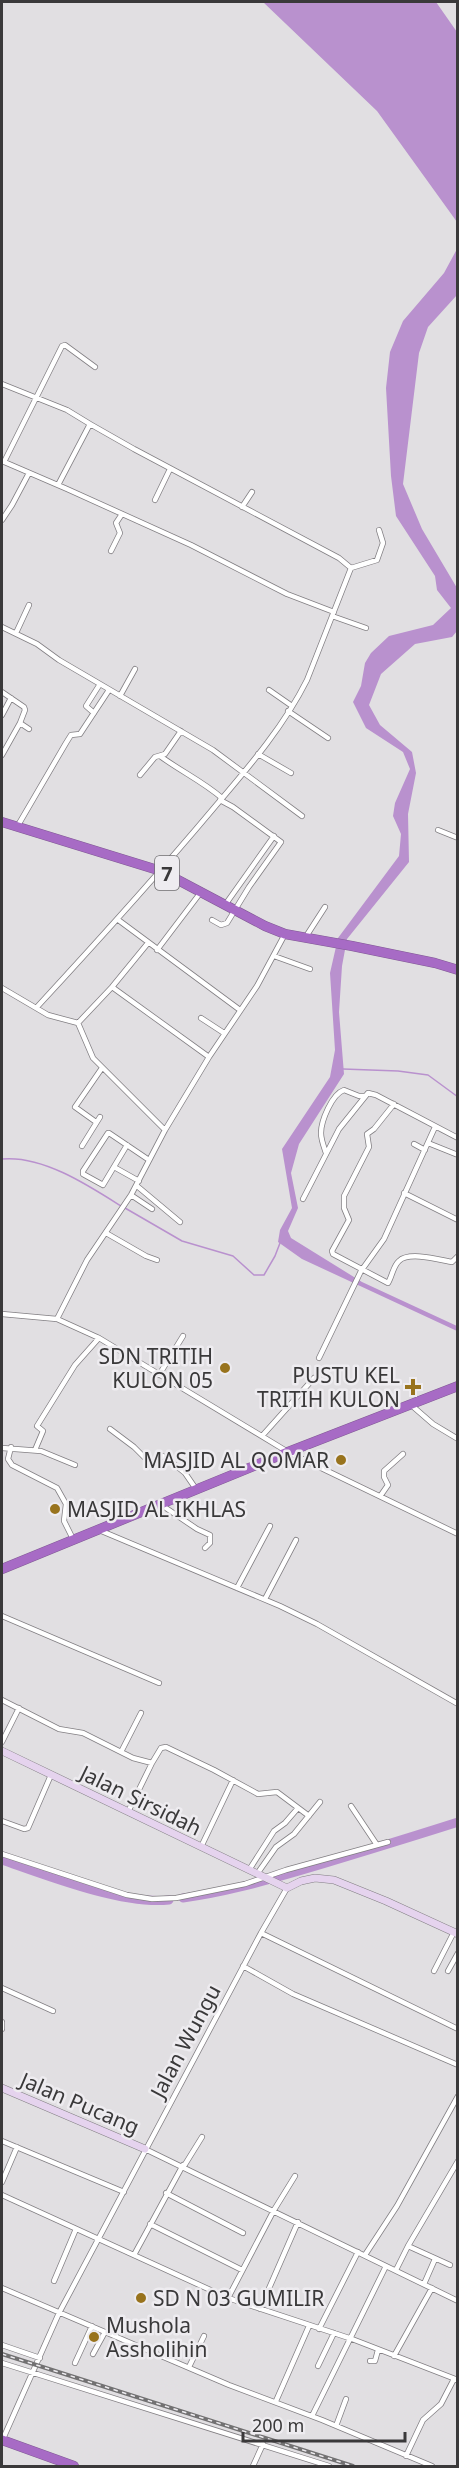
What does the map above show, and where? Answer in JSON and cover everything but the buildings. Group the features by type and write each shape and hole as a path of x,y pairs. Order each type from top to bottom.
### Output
{"highway":[{"name":"7","path":"2,822 161,871 264,927 285,934 352,945 458,970"},
{"path":"3,1567 458,1386"},
{"path":"2,2442 59,2466"},
{"path":"2,2442 74,2466"}],"street":[{"path":"95,367 63,345 3,462 191,545 288,594 366,628"},
{"path":"2,384 67,410 339,558 351,568"},
{"path":"58,485 90,424"},
{"path":"155,500 170,468"},
{"path":"2,520 29,473"},
{"path":"242,507 252,492"},
{"path":"111,551 120,533 116,523 122,514"},
{"path":"351,568 376,560 383,543 379,530"},
{"path":"37,1007 161,871 258,754 290,709 307,680 351,568"},
{"path":"16,633 29,605"},
{"path":"2,635 3,628 16,633 181,731 245,771 302,816"},
{"path":"120,696 135,669"},
{"path":"94,713 86,706 100,684"},
{"path":"17,827 71,735 79,735 110,690"},
{"path":"269,690 328,738"},
{"path":"2,692 24,708 20,723 2,755"},
{"path":"2,715 11,698"},
{"path":"20,723 29,729"},
{"path":"140,775 155,758 165,753 181,731"},
{"path":"258,754 291,773"},
{"path":"160,756 189,776 196,777 221,799 281,840 281,843 230,907"},
{"path":"438,830 457,836"},
{"path":"212,920 225,924 230,907 274,836"},
{"path":"157,950 201,892"},
{"path":"305,938 325,907"},
{"path":"117,919 240,1010"},
{"path":"57,1319 87,1260 138,1184 165,1130 285,934"},
{"path":"78,1023 112,987 148,943"},
{"path":"273,956 310,969"},
{"path":"112,987 209,1057"},
{"path":"2,988 48,1015 78,1023 88,1050 102,1068 165,1130"},
{"path":"201,1018 224,1034"},
{"path":"102,1068 75,1107 105,1136"},
{"path":"326,1153 321,1137 322,1125 337,1094 344,1090 359,1096 371,1093 458,1138"},
{"path":"303,1199 339,1129 364,1096"},
{"path":"393,1104 374,1129 367,1134 369,1147 344,1196 344,1208 349,1220 332,1251 337,1257 388,1283 401,1259 433,1257 452,1262 458,1256"},
{"path":"81,1146 100,1117"},
{"path":"319,1358 361,1270 381,1244 435,1127"},
{"path":"127,1145 102,1185 82,1172 109,1133 127,1145 149,1160"},
{"path":"428,1143 458,1155"},
{"path":"414,1144 424,1150"},
{"path":"114,1167 138,1184 180,1222"},
{"path":"404,1194 458,1220"},
{"path":"131,1195 152,1209"},
{"path":"106,1233 157,1260"},
{"path":"2,1314 57,1319 99,1338 288,1452 458,1533"},
{"path":"159,1375 183,1336"},
{"path":"35,1450 43,1431 38,1426 53,1398 75,1365 99,1338"},
{"path":"262,1436 314,1378"},
{"path":"410,1404 433,1424 458,1439"},
{"path":"110,1429 134,1447 153,1466 165,1457 185,1473 196,1489"},
{"path":"2,1448 35,1450 75,1465"},
{"path":"11,1448 8,1459 12,1465 57,1488 66,1504 64,1521 74,1539"},
{"path":"381,1495 387,1485 384,1471 403,1454"},
{"path":"160,1504 210,1535 212,1537 210,1543 205,1548"},
{"path":"237,1588 270,1526"},
{"path":"99,1530 265,1599 317,1624 458,1704"},
{"path":"265,1599 296,1540"},
{"path":"2,1616 159,1683"},
{"path":"2,1700 59,1729 83,1733 121,1752 152,1763"},
{"path":"2,1742 19,1708"},
{"path":"121,1752 141,1713"},
{"path":"128,1812 152,1763 161,1749 166,1747 259,1795 277,1792 309,1816"},
{"name":"Jalan Sirsidah","path":"2,1751 287,1888"},
{"path":"2,1821 28,1828 51,1775"},
{"path":"201,1847 233,1780"},
{"path":"263,1877 276,1847 294,1834 320,1802"},
{"path":"351,1806 377,1845"},
{"path":"249,1870 274,1831 285,1823 298,1808"},
{"path":"2,1854 86,1882 147,1899 186,1896 245,1884 388,1842"},
{"path":"287,1888 301,1881 315,1878 334,1880 456,1933 434,1971"},
{"name":"Jalan Wungu","path":"2,2442 59,2313 243,1966 287,1888"},
{"path":"261,1933 458,2028"},
{"path":"448,1971 458,1953"},
{"path":"243,1966 293,1994 458,2065"},
{"path":"2,1988 53,2011"},
{"path":"2,2022 2,2029"},
{"name":"Jalan Pucang","path":"2,2088 146,2149"},
{"path":"365,2255 397,2206 458,2096"},
{"path":"134,2255 166,2193 202,2137"},
{"path":"2,2141 124,2192"},
{"path":"2,2182 17,2147"},
{"path":"146,2149 458,2301"},
{"path":"396,2270 458,2161"},
{"path":"228,2298 274,2210 295,2176"},
{"path":"166,2193 243,2233"},
{"path":"2,2195 228,2298 352,2339 456,2379 441,2404 423,2420 406,2456"},
{"path":"260,2309 298,2222"},
{"path":"150,2224 242,2270"},
{"path":"54,2281 76,2229"},
{"path":"408,2246 450,2265"},
{"path":"319,2329 358,2252"},
{"path":"424,2284 435,2259"},
{"path":"312,2416 352,2339 386,2265"},
{"path":"2,2288 432,2466"},
{"path":"394,2356 432,2288"},
{"path":"276,2401 309,2325"},
{"path":"75,2363 92,2326"},
{"path":"93,2354 105,2332"},
{"path":"318,2366 334,2333"},
{"path":"189,2367 204,2336"},
{"path":"2,2345 40,2358"},
{"path":"370,2361 375,2361 378,2350"},
{"path":"2,2363 329,2466"},
{"path":"336,2426 346,2399"},
{"path":"253,2466 263,2444"}],"shaded area":[{"path":"263,2 436,2 457,32 457,222 377,111"},
{"path":"457,249 457,295 428,327 419,353 403,484 422,529 457,588 457,631 452,637 415,644 381,674 369,705 380,725 412,752 416,773 408,814 409,862 347,939 342,966 339,1012 344,1074 299,1144 291,1173 298,1208 288,1231 291,1238 362,1282 457,1326 457,1331 302,1259 278,1242 280,1230 292,1208 282,1149 330,1077 335,1050 330,973 338,938 399,856 401,834 393,816 395,803 410,769 403,752 366,728 353,702 361,686 365,663 371,653 389,636 433,625 451,608 437,590 435,576 396,516 391,476 386,388 390,352 403,321 444,273"}],"waterway":[{"path":"343,1069 398,1071 428,1075 458,1097"},
{"path":"2,1159 17,1159 49,1167 79,1181 121,1206"},
{"path":"125,1208 182,1241 233,1256 254,1275 264,1275 280,1243"},
{"path":"183,1898 270,1879 458,1822"},
{"path":"2,1860 108,1894 150,1900 169,1900"}],"railway":[{"path":"2,2354 353,2466"}],"place":[{"name":"SDN TRITIH KULON 05","path":"225,1368"},
{"name":"PUSTU KEL TRITIH KULON","path":"413,1387"},
{"name":"MASJID AL QOMAR","path":"341,1460"},
{"name":"MASJID AL IKHLAS","path":"55,1509"},
{"name":"SD N 03 GUMILIR","path":"141,2298"},
{"name":"Mushola Assholihin","path":"94,2337"}]}
